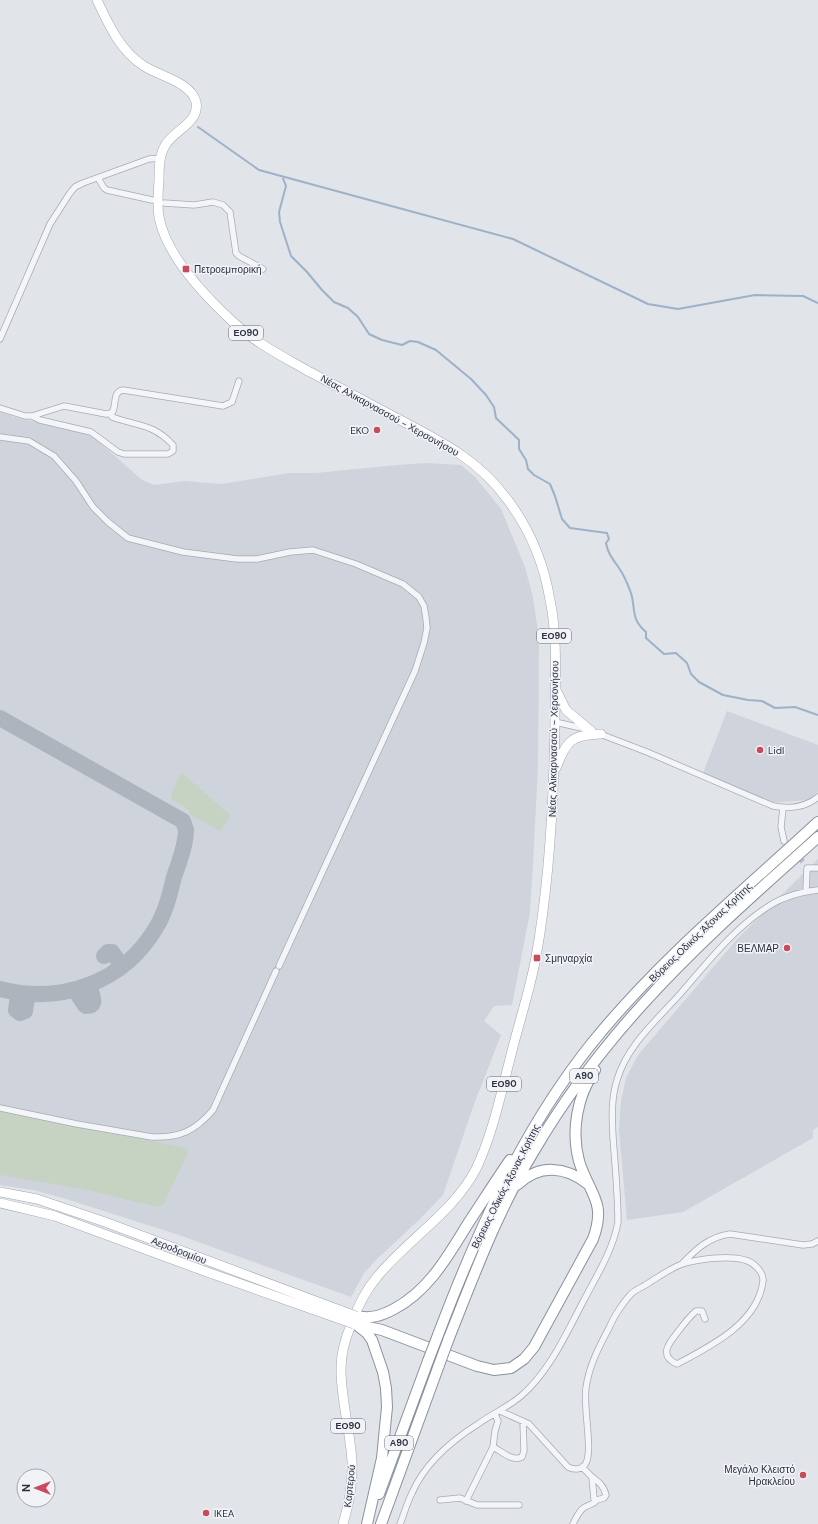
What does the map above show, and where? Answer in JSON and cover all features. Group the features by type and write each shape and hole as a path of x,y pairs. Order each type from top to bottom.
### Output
{"highway":[{"name":"Βόρειος Οδικός Άξονας Κρήτης","path":"367,1524 461,1274 484,1224 531,1131 569,1073 620,1010 723,908 818,822"},
{"name":"Βόρειος Οδικός Άξονας Κρήτης","path":"381,1524 449,1338 490,1237 512,1190 555,1117 613,1038 672,973 713,933 818,838"},
{"path":"354,1319 477,1366 494,1370 511,1368 524,1359 534,1347 593,1239 598,1226 599,1212 595,1198 579,1161 575,1140 577,1118 582,1095 591,1076 601,1061 672,973"},
{"path":"365,1324 406,1303 439,1269 496,1180 531,1131"},
{"path":"512,1190 528,1176 539,1172 552,1170 565,1171 577,1175 589,1185"},
{"path":"365,1324 378,1357 386,1388 382,1458 367,1524"}],"main road":[{"name":"Νέας Αλικαρνασσού - Χερσονήσου","path":"96,0 120,42 133,57 147,68 183,86 191,92 194,97 196,107 194,117 168,142 161,158 158,206 159,217 165,235 174,253 190,275 225,314 250,336 277,353 457,452 480,468 504,494 518,514 531,540 547,585 553,618 555,688 553,775 547,873 535,964 504,1082 483,1151 474,1172 462,1191 436,1219 378,1275 367,1291 354,1319"},
{"path":"555,688 566,710 591,731"},
{"path":"553,775 563,750 572,739 584,735 601,734"},
{"name":"Αεροδρομίου","path":"0,1192 37,1199 77,1212 341,1315"},
{"name":"Αεροδρομίου","path":"0,1203 55,1216 207,1272 354,1319"},
{"name":"Καρτερού","path":"343,1524 350,1492 352,1465 341,1370 344,1344 354,1319"}],"street":[{"path":"0,338 50,224 62,203 75,187 149,159 161,158"},
{"path":"98,178 107,190 152,200"},
{"path":"164,203 194,205 213,202 223,205 230,212 236,252 239,256 263,269"},
{"path":"0,408 21,416 32,416 64,406 99,413 110,413 114,409 116,394 122,390 167,396 216,406 228,405 234,399 239,381"},
{"path":"32,416 40,420 91,432 118,452 124,454 168,454 173,451 173,445 165,436 143,425 112,417 110,413"},
{"path":"0,437 28,441 54,456 71,475 93,507 108,522 128,538 183,552 237,559 257,559 290,552 313,550 324,552 403,584 415,593 422,601 427,628 415,671 213,1110 201,1123 186,1132 165,1138 77,1124 0,1108"},
{"path":"555,722 573,725 601,734 773,806 783,808 804,805 818,797"},
{"path":"783,808 781,827 784,841"},
{"path":"803,862 807,868 806,891"},
{"path":"807,868 818,868"},
{"path":"400,1524 412,1492 429,1464 459,1437 522,1395 541,1374 562,1340 604,1262 617,1228 618,1216 612,1108 617,1080 624,1061 644,1034 726,942 743,926 769,906 787,897 806,891 818,890"},
{"path":"497,1412 523,1421 533,1427 568,1467 575,1469 582,1467 587,1462 588,1454 585,1404 586,1388 593,1360 611,1322 633,1293 682,1264 696,1249 721,1235 730,1234 803,1245 812,1244 818,1241"},
{"path":"682,1264 725,1258 746,1260 759,1269 764,1277 762,1289 750,1314 709,1347 677,1364 671,1361 667,1355 668,1344 688,1318 696,1311 702,1311 705,1319"},
{"path":"466,1500 493,1447 498,1421 497,1412"},
{"path":"493,1447 513,1459 522,1457 524,1451 523,1421"},
{"path":"573,1524 580,1511 585,1507 594,1504 597,1500 604,1498 606,1495 600,1482 592,1477 582,1467"},
{"path":"592,1477 593,1495 594,1499 597,1500"},
{"path":"440,1500 460,1498 477,1505 519,1505"}],"shaded area":[{"path":"0,412 21,419 89,433 142,480 154,485 185,481 222,484 290,473 316,473 426,463 461,465 476,478 501,509 525,567 533,598 539,638 538,766 530,912 512,1005 494,1006 484,1021 501,1035 474,1104 443,1195 364,1273 351,1297 179,1235 63,1198 33,1190 0,1185"},
{"path":"727,711 818,745 818,792 808,800 769,803 703,773"},
{"path":"818,859 818,1127 813,1130 813,1138 683,1212 627,1220 619,1130 621,1101 626,1078 638,1055 739,937"}],"green space":[{"path":"181,772 230,815 220,831 189,814 191,811 172,800 171,795"},
{"path":"0,1110 185,1148 188,1150 188,1153 163,1205 158,1207 82,1189 0,1175"}],"waterway":[{"path":"198,127 259,170 513,239 648,304 678,309 755,295 803,296 818,303"},
{"path":"282,176 286,186 279,212 280,222 291,256 334,302 348,308 358,317 369,334 382,340 402,345 410,341 418,342 436,350 471,379 486,395 494,407 496,418 519,440 519,449 526,460 528,469 534,475 550,484 562,519 570,528 607,533 609,539 606,543 608,550 627,583 631,593 634,613 641,627 646,632 646,638 664,654 676,653 687,663 691,674 699,682 723,695 762,701 775,708 795,707 818,715"}],"taxiway":[{"path":"0,718 183,821 186,830 184,848 163,914 144,945 128,962 110,975 90,984 68,991 46,994 23,993 0,989"},
{"path":"104,956 108,952 112,952 119,962 118,969"},
{"path":"75,990 86,1006 93,1004 91,984"},
{"path":"16,993 18,996 16,1010 20,1013 25,1011 27,998 30,994"}],"tunnel":[{"path":"788,845 803,862"}],"place":[{"name":"Πετροεμπορική","path":"186,269"},
{"name":"EKO","path":"377,430"},
{"name":"Lidl","path":"760,750"},
{"name":"ΒΕΛΜΑΡ","path":"787,948"},
{"name":"Σμηναρχία","path":"537,958"},
{"name":"Μεγάλο Κλειστό Ηρακλείου","path":"803,1475"},
{"name":"IKEA","path":"206,1513"}]}
